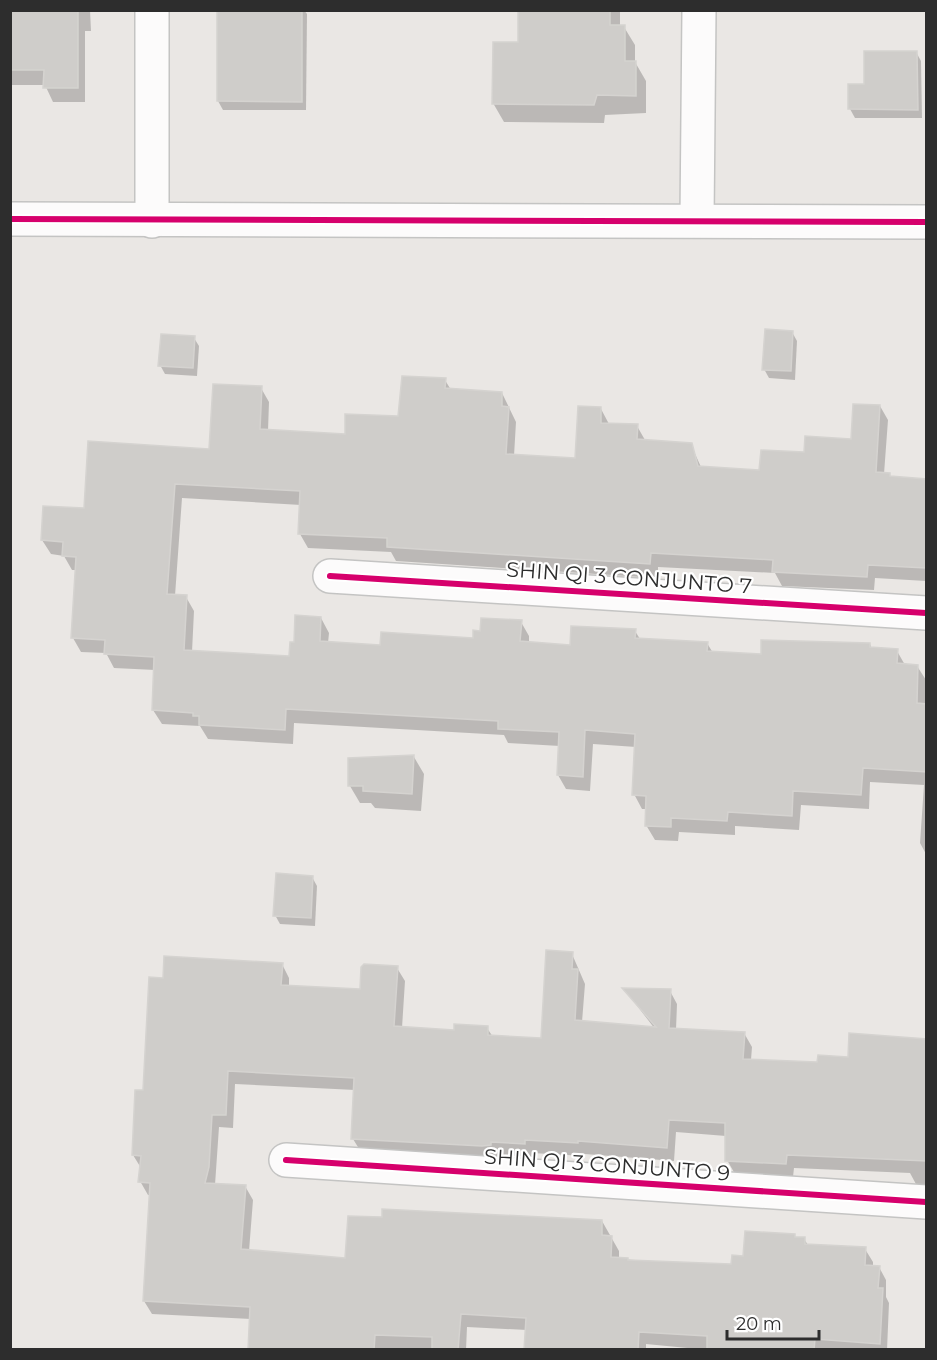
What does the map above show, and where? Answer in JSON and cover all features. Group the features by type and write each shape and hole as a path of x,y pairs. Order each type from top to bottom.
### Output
{"street":[{"path":"152,10 152,221"},
{"path":"697,219 699,10"},
{"path":"10,219 152,221 697,219 927,222"},
{"name":"SHIN QI 3 CONJUNTO 7","path":"330,576 927,613"},
{"name":"SHIN QI 3 CONJUNTO 9","path":"286,1160 927,1202"}],"building":[{"path":"10,10 78,10 78,88 43,88 44,70 10,70"},
{"path":"217,10 302,10 302,102 217,101"},
{"path":"518,10 610,10 610,25 625,25 625,61 636,61 636,96 597,95 594,105 492,104 493,42 518,42"},
{"path":"864,51 917,51 918,110 848,109 848,84 864,84"},
{"path":"765,329 793,331 791,371 762,370"},
{"path":"161,334 195,336 193,368 158,366"},
{"path":"402,376 446,378 445,388 502,392 502,406 509,407 506,454 575,458 578,406 601,407 601,423 638,424 637,439 692,443 698,466 759,470 761,450 804,452 805,436 851,439 853,404 880,405 876,472 890,473 890,476 927,479 926,568 868,565 867,577 772,572 773,560 651,553 650,564 387,547 387,538 298,534 300,491 175,484 167,594 187,595 184,650 289,656 290,642 294,642 295,615 321,617 320,641 380,645 381,632 473,638 473,630 480,631 481,618 522,620 520,641 570,645 571,626 636,629 635,638 708,642 707,651 761,654 761,640 870,643 870,647 898,649 897,663 918,665 917,703 927,704 927,772 863,768 861,795 793,791 792,816 728,812 727,821 671,818 671,827 645,826 646,796 632,795 635,734 585,730 583,777 557,775 559,732 498,729 498,721 286,709 285,730 199,725 199,716 193,716 193,713 152,710 154,657 104,654 105,640 71,638 76,557 62,556 63,542 41,540 43,506 84,508 88,441 209,449 213,384 262,386 260,429 345,434 345,414 398,416"},
{"path":"414,755 412,794 363,791 363,786 348,786 348,758"},
{"path":"276,873 313,876 311,918 273,916"},
{"path":"546,950 573,952 572,969 578,969 575,1020 656,1027 622,988 671,989 669,1028 745,1032 743,1059 817,1062 818,1055 848,1057 849,1033 927,1039 927,1161 787,1155 786,1164 725,1161 725,1123 669,1120 667,1148 578,1141 578,1143 525,1140 525,1144 491,1142 491,1145 482,1146 351,1139 354,1078 228,1071 226,1115 212,1115 209,1167 205,1183 246,1185 241,1249 345,1258 348,1216 382,1217 382,1209 602,1220 602,1235 612,1236 611,1257 628,1258 628,1260 731,1264 732,1255 743,1256 745,1231 795,1234 795,1237 805,1237 805,1244 866,1247 865,1265 880,1266 878,1288 883,1288 880,1344 815,1339 814,1350 707,1350 707,1336 639,1332 638,1350 524,1350 526,1318 461,1314 458,1350 432,1350 432,1337 375,1335 374,1350 248,1350 250,1307 143,1301 150,1183 138,1182 141,1156 132,1155 135,1090 143,1090 149,977 163,978 164,956 283,963 281,985 360,989 361,967 364,964 398,966 394,1026 454,1030 454,1024 488,1026 488,1035 541,1038"}],"cycle path":[{"path":"10,219 926,222"},
{"path":"330,576 926,613"},
{"path":"286,1160 926,1202"}]}
